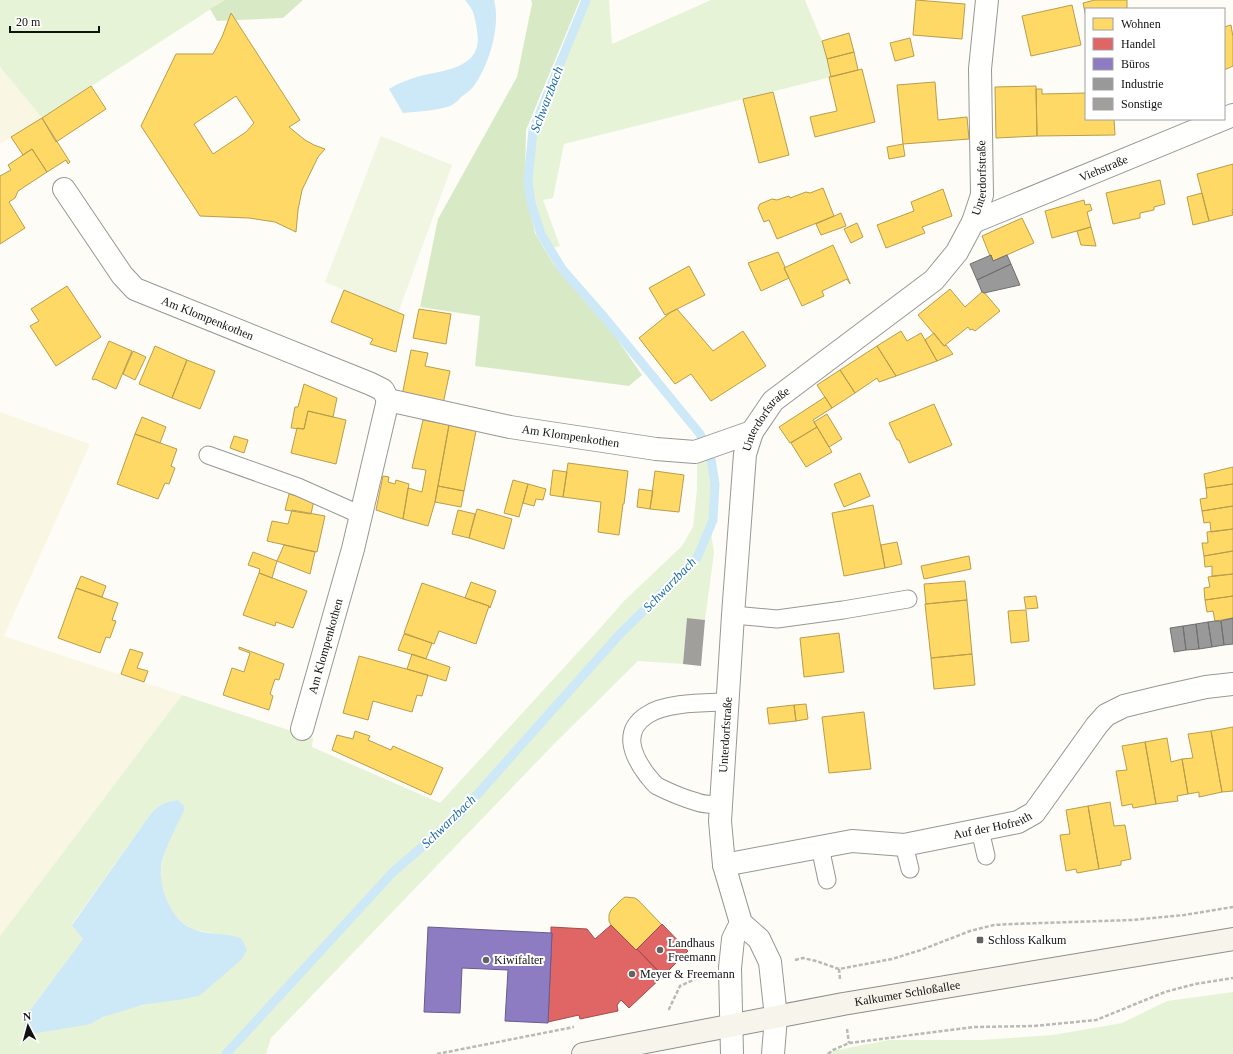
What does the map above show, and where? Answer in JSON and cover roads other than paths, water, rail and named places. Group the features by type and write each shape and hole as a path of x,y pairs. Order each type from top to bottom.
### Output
{"main road":[{"name":"Kalkumer Schloßallee","path":"583,1054 844,1004 1233,940"}],"street":[{"name":"Unterdorfstraße","path":"741,923 724,865 720,821 745,454 752,432 773,401 934,280 957,252 973,222 982,195 980,69 987,0"},
{"name":"Viehstraße","path":"973,222 1223,120"},
{"name":"Am Klompenkothen","path":"64,189 122,275 135,289 371,384 382,390 388,400 353,549 302,729"},
{"name":"Am Klompenkothen","path":"388,400 510,427 656,449 704,449 752,432"},
{"name":"Auf der Hofreith","path":"724,865 852,841 904,845 1018,822 1034,813 1097,725 1106,715 1124,706 1160,697 1206,687 1233,684"},
{"path":"732,1054 730,968 733,939 741,923 759,939 770,962 776,1017 773,1054"}],"lane":[{"path":"208,455 298,487 361,514"},
{"path":"733,616 777,619 908,599"},
{"path":"721,805 698,803 656,785 641,767 634,753 631,739 635,726 647,714 662,708 690,703 727,702"},
{"path":"980,830 986,856"},
{"path":"904,845 910,869"},
{"path":"820,846 827,880"}],"water":[{"path":"465,0 494,0 496,10 495,33 489,57 479,78 470,90 448,107 403,113 389,89 412,78 451,69 469,60 475,53 478,43 476,23 472,10"},
{"path":"178,800 184,806 184,810 167,846 161,867 161,881 166,899 175,915 181,922 189,927 198,931 241,938 247,950 241,960 199,996 142,1005 103,1017 91,1024 25,1035 25,1021 31,1009 83,939 72,925 152,812 164,803"}],"waterway":[{"name":"Schwarzbach","path":"226,1054 393,872 459,815 619,635 697,558 713,520 715,484 711,459 700,434 605,318 562,269 541,234 531,203 528,181 533,130 586,0"}],"place":[{"name":"Schloss Kalkum","path":"980,940"},
{"name":"Landhaus Freemann","path":"660,950"},
{"name":"Kiwifalter","path":"486,960"},
{"name":"Meyer & Freemann","path":"632,974"}]}
